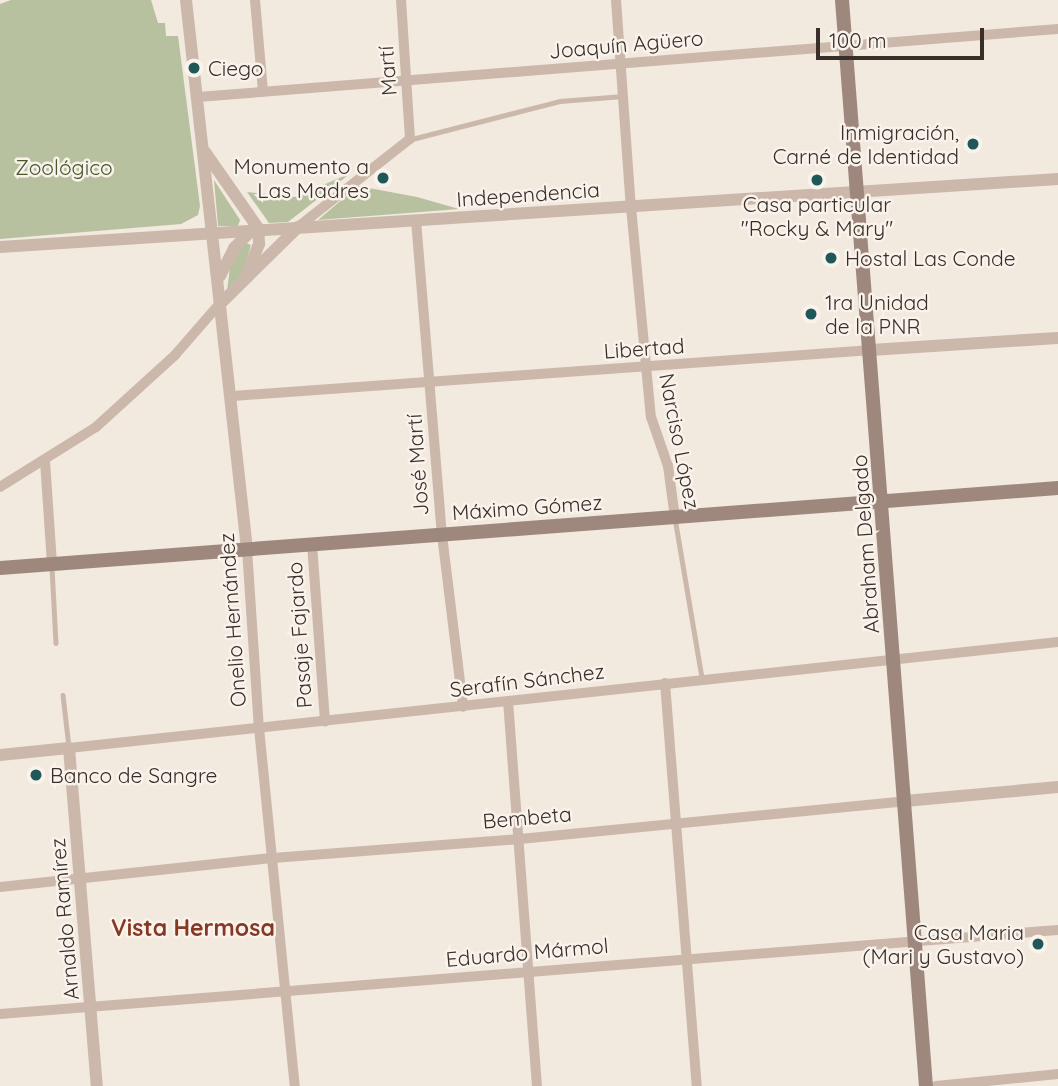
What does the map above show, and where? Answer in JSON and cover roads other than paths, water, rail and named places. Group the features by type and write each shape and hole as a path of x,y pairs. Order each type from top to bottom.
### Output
{"main road":[{"name":"Abraham Delgado","path":"842,0 883,502 926,1086"},
{"name":"Máximo Gómez","path":"0,568 1058,488"}],"street":[{"name":"Onelio Hernández","path":"186,0 233,396 259,728 295,1086"},
{"path":"255,0 263,92"},
{"name":"Martí","path":"401,0 410,139"},
{"name":"Narciso López","path":"616,0 646,367 652,417 668,466 675,517"},
{"name":"Joaquín Agüero","path":"198,97 1058,29"},
{"path":"0,487 96,427 175,355 247,275 298,227 410,139"},
{"name":"Onelio Hernández","path":"205,152 256,228"},
{"name":"Independencia","path":"0,247 256,228 1058,179"},
{"name":"José Martí","path":"415,220 442,535 463,707"},
{"path":"247,275 259,244 256,228"},
{"path":"219,281 225,262 234,248 256,228"},
{"name":"Libertad","path":"233,396 1058,338"},
{"path":"45,461 52,564"},
{"name":"Pasaje Fajardo","path":"312,544 325,722"},
{"name":"Serafín Sánchez","path":"0,755 1058,642"},
{"path":"665,683 697,1086"},
{"path":"508,701 537,1086"},
{"name":"Arnaldo Ramírez","path":"69,748 97,1086"},
{"name":"Bembeta","path":"0,887 273,858 520,839 1058,787"},
{"name":"Eduardo Mármol","path":"0,1014 1058,930"},
{"path":"936,1086 1058,1074"}],"lane":[{"path":"410,139 560,101 623,96"},
{"name":"Narciso López","path":"675,517 702,679"},
{"path":"52,564 56,643"},
{"path":"63,695 69,748"}],"place":[{"name":"Ciego","path":"194,68"},
{"name":"Inmigración, Carné de Identidad","path":"973,144"},
{"name":"Monumento a Las Madres","path":"383,178"},
{"name":"Casa particular \"Rocky & Mary\"","path":"817,180"},
{"name":"Hostal Las Conde","path":"831,258"},
{"name":"1ra Unidad de la PNR","path":"811,314"},
{"name":"Banco de Sangre","path":"36,775"},
{"name":"Casa Maria (Mari y Gustavo)","path":"1038,944"}],"district":[{"name":"Vista Hermosa","path":"193,928"}],"park label":[{"name":"Zoológico","path":"64,167"}]}
